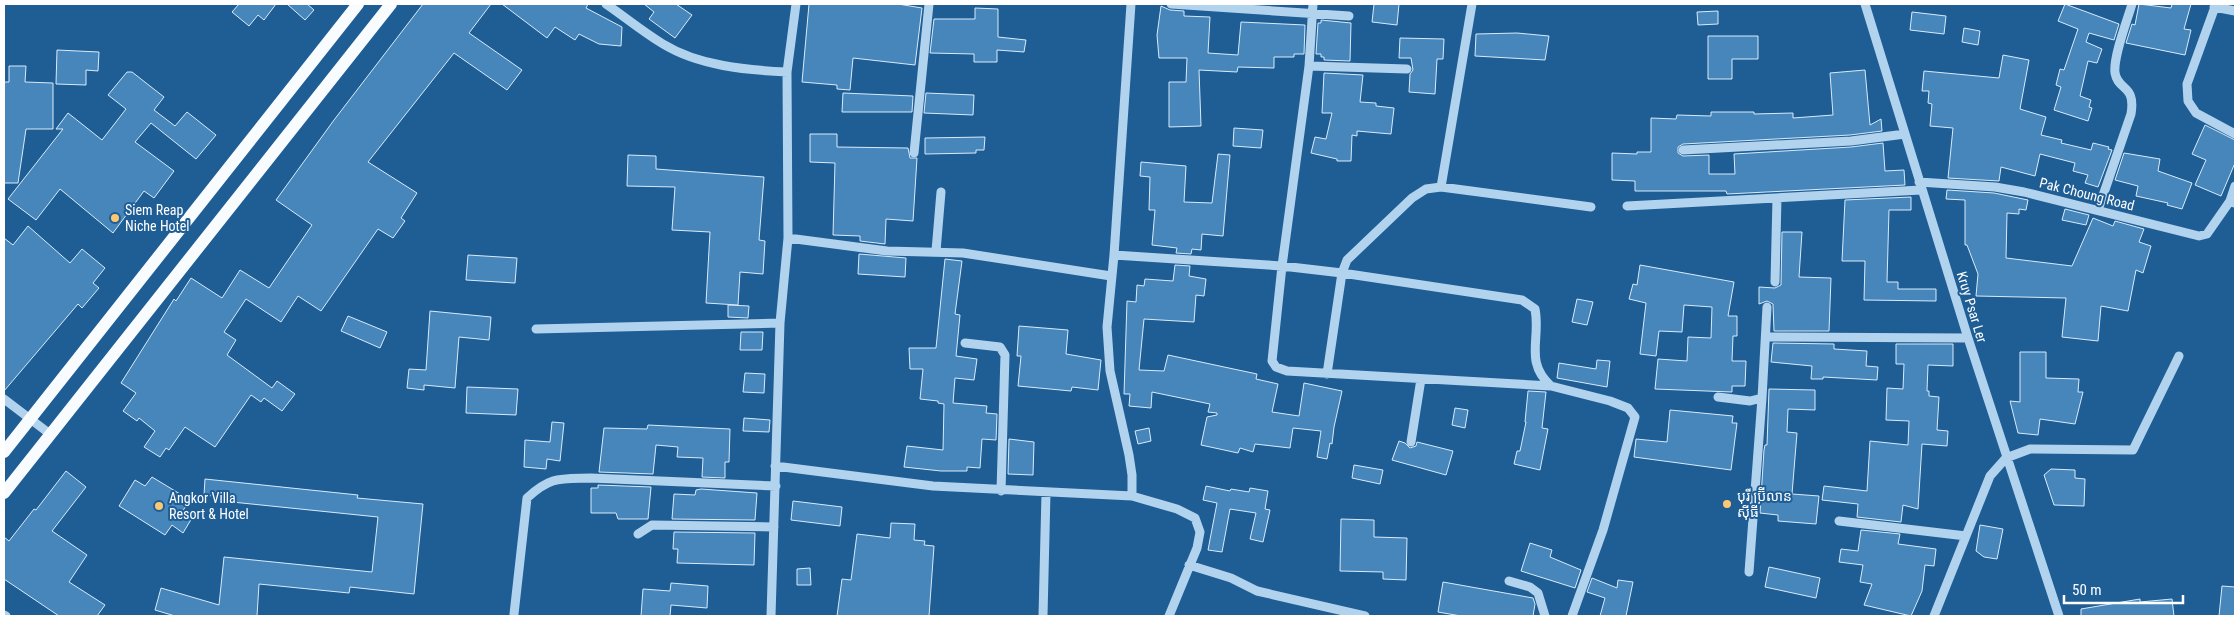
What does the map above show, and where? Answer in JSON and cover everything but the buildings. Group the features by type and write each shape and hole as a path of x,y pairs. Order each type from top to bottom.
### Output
{"main road":[{"path":"4,452 358,4"},
{"path":"4,493 392,4"}],"street":[{"path":"606,4 664,45 691,57 747,70 787,72"},
{"path":"771,616 780,323 788,238 787,72 796,4"},
{"path":"914,153 929,4"},
{"path":"1131,4 1114,255 1107,328 1110,371 1117,410 1129,456 1132,475 1132,496"},
{"path":"1171,4 1313,8 1349,16"},
{"path":"1441,187 1472,4"},
{"name":"Kruy Psar Ler","path":"1865,4 2006,458 2059,616"},
{"path":"2098,210 2131,114 2133,102 2127,88 2115,75 2115,64 2132,4"},
{"path":"2235,11 2215,5 2187,84 2188,101 2196,113 2235,134"},
{"path":"1313,8 1309,66 1282,266 1272,360 1276,367 1287,371 1551,386 1610,401 1628,408 1635,417 1603,530 1572,616"},
{"path":"1309,66 1407,69"},
{"path":"1683,150 1852,141 1905,134"},
{"name":"Pak Choung Road","path":"1626,206 1776,198 1920,186 1995,187 2098,210 2200,236 2208,234 2217,217 2233,202 2235,186"},
{"path":"1327,374 1342,273 1347,260 1412,198 1426,189 1441,187 1591,207"},
{"path":"936,251 941,192"},
{"path":"1775,282 1776,198"},
{"path":"788,238 887,251 936,251 1000,258 1050,268 1111,276"},
{"path":"1114,255 1282,266 1522,300 1535,309 1538,322 1535,363 1540,377 1551,386"},
{"path":"1748,572 1762,398 1767,307"},
{"path":"536,329 780,323"},
{"path":"1766,337 1968,338"},
{"path":"965,343 1000,347 1005,355 1001,491"},
{"path":"1934,616 1990,476 2006,458 2030,449 2133,450 2179,356"},
{"path":"1410,442 1421,379"},
{"path":"1718,398 1750,401 1762,398"},
{"path":"4,399 50,434"},
{"path":"776,466 933,486 1001,491 1132,496 1177,509 1195,518 1200,532 1197,548 1169,616"},
{"path":"514,614 527,498 542,485 561,478 591,478 776,486"},
{"path":"1043,616 1046,493"},
{"path":"1839,521 1966,536"},
{"path":"638,534 652,525 774,527"},
{"path":"1189,565 1231,578 1257,590 1351,615 1365,616"},
{"path":"1509,581 1530,587 1538,593 1545,616"}],"place":[{"name":"Siem Reap Niche Hotel","path":"115,218"},
{"name":"បុរី ប្រ៊ីលាន សុីធី","path":"1727,504"},
{"name":"Angkor Villa Resort & Hotel","path":"159,506"}]}
